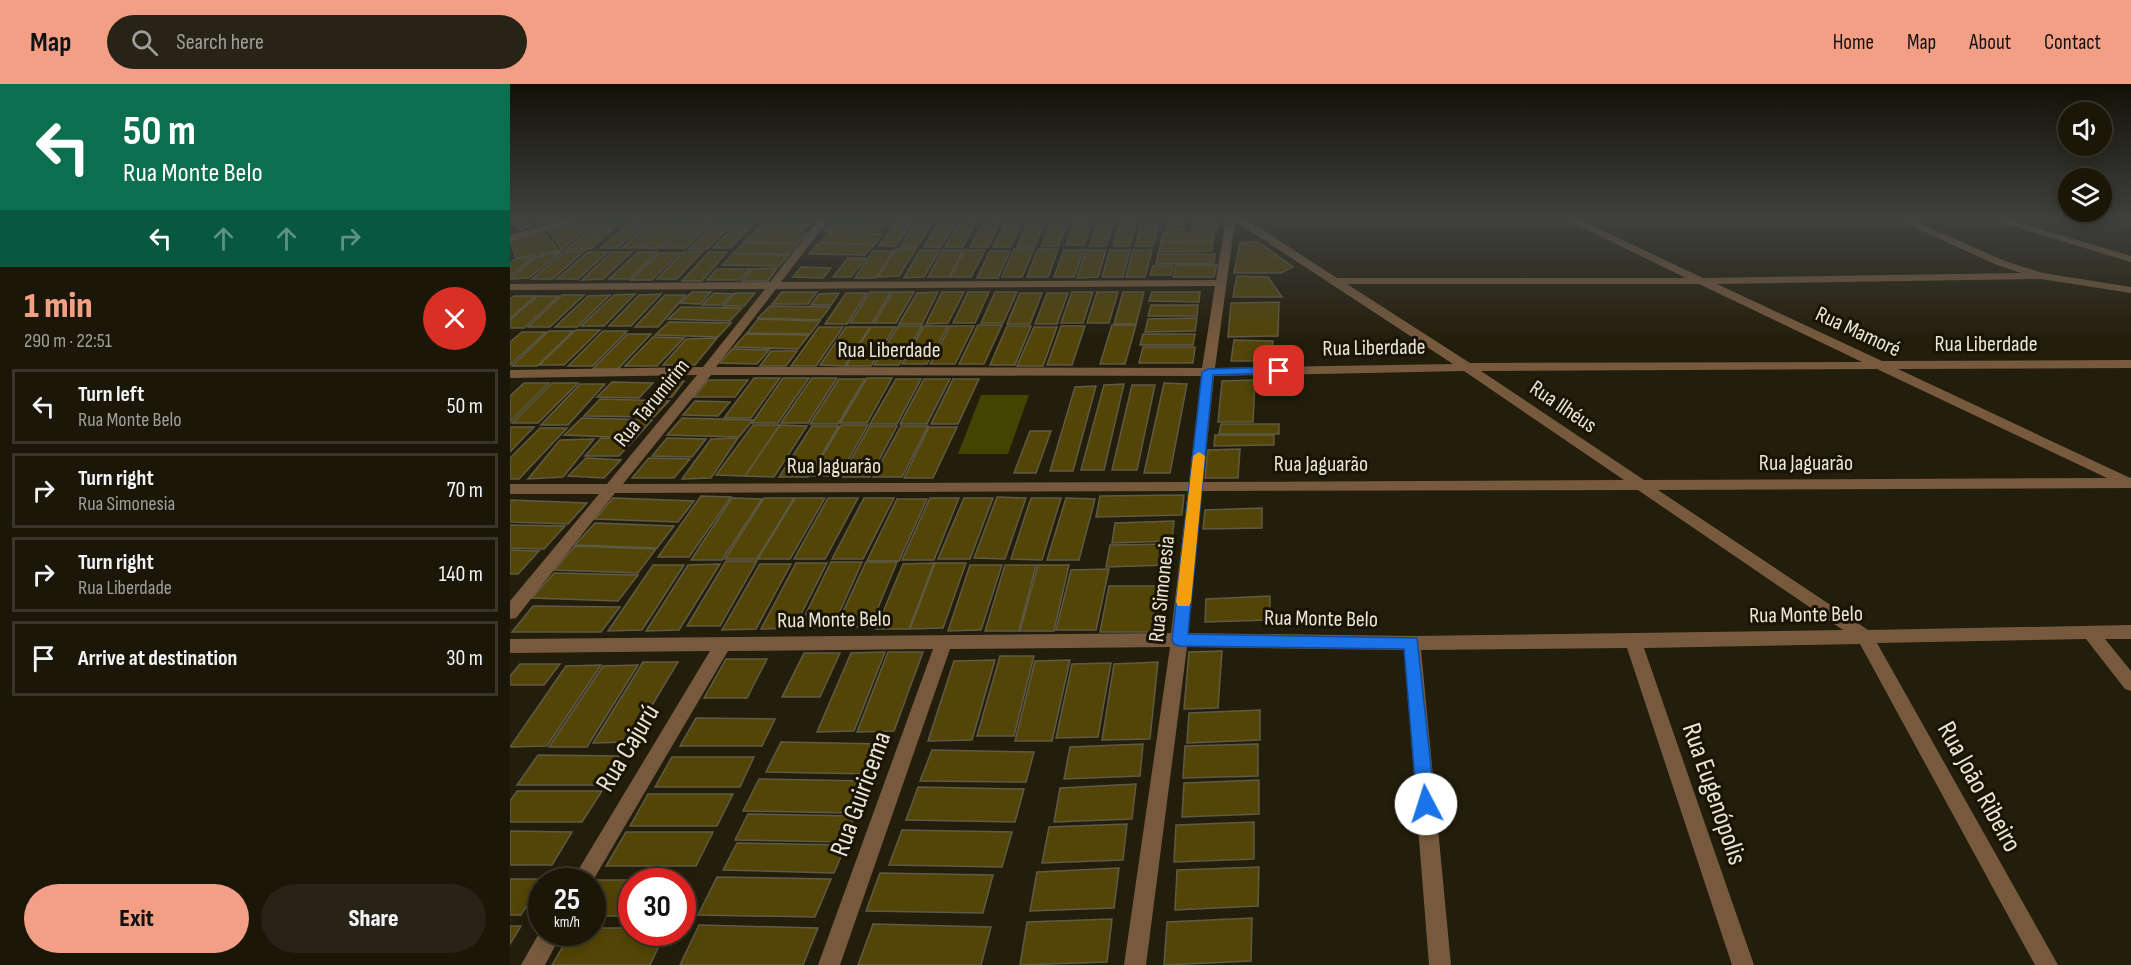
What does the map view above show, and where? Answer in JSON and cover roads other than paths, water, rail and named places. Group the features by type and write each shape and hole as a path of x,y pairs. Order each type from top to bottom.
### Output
{"street":[{"name":"Rua Tarumirim","path":"510,613 707,371 793,259"},
{"name":"Rua Simonesia","path":"1135,965 1179,640 1208,372 1221,283 1229,259"},
{"name":"Rua Ilhéus","path":"1299,259 1467,367 1864,636"},
{"name":"Rua Mamoré","path":"1653,259 2130,483"},
{"path":"1992,259 2042,276 2131,290"},
{"path":"1335,281 1698,281 2042,276"},
{"path":"510,287 1221,283"},
{"name":"Rua Liberdade","path":"510,374 707,371 1208,372 1467,367 2131,364"},
{"name":"Rua Jaguarão","path":"510,489 2130,483"},
{"path":"2090,632 2131,684"},
{"name":"Rua Monte Belo","path":"510,646 1179,640 1412,643 2131,632"},
{"name":"Rua João Ribeiro","path":"1864,636 2047,965"},
{"name":"Rua Eugenópolis","path":"1633,641 1743,965"},
{"name":"Rua Guiricema","path":"829,965 944,642"},
{"path":"1412,643 1440,965"},
{"name":"Rua Cajurú","path":"589,868 723,644"},
{"path":"532,965 543,946"}]}
